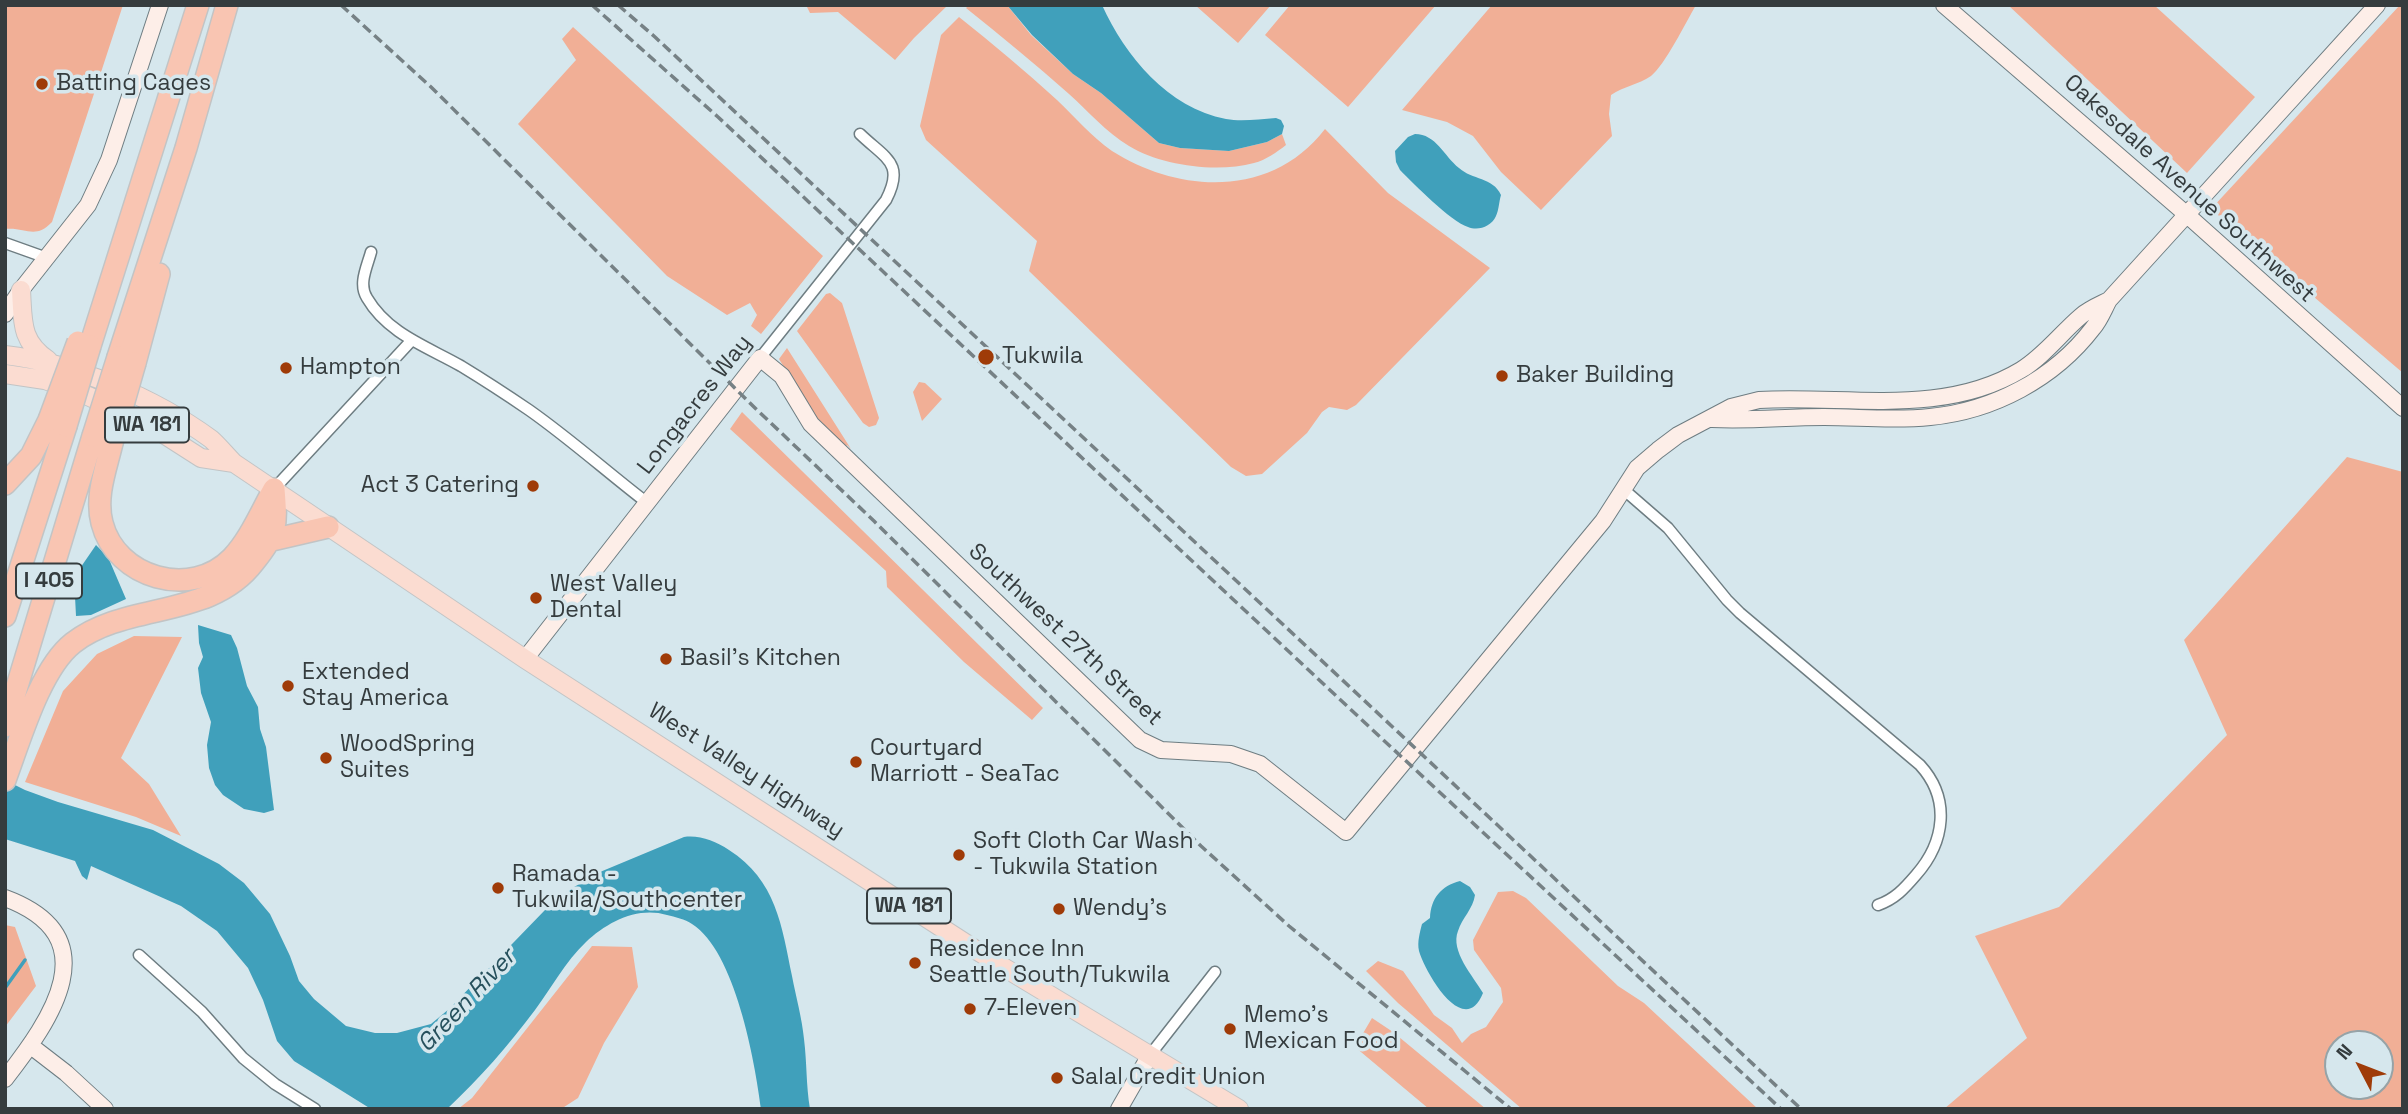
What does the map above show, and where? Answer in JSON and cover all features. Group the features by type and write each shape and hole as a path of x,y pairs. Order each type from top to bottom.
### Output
{"highway":[{"path":"5,484 57,423 120,226 160,127 198,5"},
{"name":"I 405","path":"5,726 103,440 227,5"},
{"name":"I 405","path":"5,616 57,423"},
{"path":"103,440 99,508 107,537 122,558 139,570 159,578 193,579 222,566 231,559 245,540 274,489"},
{"path":"5,780 51,668 60,656 73,644 108,624 166,610 217,593 249,569 272,540 276,514 274,489"},
{"path":"272,540 328,527"}],"main road":[{"path":"21,290 24,329 29,341 35,351 54,364"},
{"path":"5,355 54,364"},
{"name":"West Valley Highway","path":"54,364 158,406 212,440 234,463 525,659 990,959 1239,1109"},
{"name":"West Valley Highway","path":"5,374 45,380 91,397 151,426 201,458 234,463"}],"street":[{"path":"5,314 88,205 109,160 160,5"},
{"name":"Oakesdale Avenue Southwest","path":"1944,5 2186,214 2351,365 2403,408"},
{"name":"Southwest 27th Street","path":"760,358 782,376 811,424 1140,740 1161,750 1231,754 1260,764 1346,832 1603,521 1637,468 1658,450 1678,435 1712,419 1928,418 1982,407 2014,394 2060,362 2095,326 2109,300 2377,5"},
{"name":"Longacres Way","path":"525,659 886,200 896,177 893,165 860,134"},
{"path":"5,243 47,258"},
{"path":"371,252 363,280 364,291 382,316 411,341 461,366 531,411 646,502"},
{"path":"274,489 411,341"},
{"path":"1622,488 1668,528 1727,600 1930,776 1938,793 1941,810 1941,829 1937,845 1901,893 1878,905"},
{"path":"5,898 28,908 47,923 63,956 64,976 61,992 47,1021 5,1079"},
{"path":"139,955 202,1012 243,1058 275,1084 315,1109"},
{"path":"1119,1109 1150,1055 1215,972"},
{"path":"31,1046 66,1073 105,1109"}],"shaded area":[{"path":"5,5 123,5 52,222 35,232 5,229"},
{"path":"806,5 948,5 895,60 838,12 810,13"},
{"path":"969,5 1007,5 1031,35 1073,74 1101,93 1159,143 1180,148 1229,151 1267,142 1282,134 1286,145 1258,162 1224,167 1190,166 1142,153 1105,128 1018,50 966,8"},
{"path":"1195,5 1271,5 1238,43"},
{"path":"1290,5 1436,5 1348,107 1265,35"},
{"path":"1492,5 1696,5 1657,70 1646,79 1611,95 1609,114 1612,136 1541,210 1501,172 1473,136 1447,122 1402,110"},
{"path":"2008,5 2154,5 2255,97 2187,173"},
{"path":"2400,5 2403,5 2403,373 2211,209"},
{"path":"959,17 997,47 1112,151 1139,165 1195,181 1224,182 1252,178 1279,168 1303,152 1325,129 1388,193 1490,268 1356,405 1347,410 1329,407 1322,412 1307,433 1262,474 1246,476 1231,467 1029,271 1037,241 926,140 920,126 941,35"},
{"path":"573,27 823,256 761,334 751,326 757,315 750,303 727,315 667,276 518,124 576,60 562,39"},
{"path":"830,293 842,303 879,418 876,425 869,427 863,423 797,331 826,294"},
{"path":"787,348 851,449 847,445 845,448 814,416 779,359"},
{"path":"919,382 925,383 942,399 922,421 913,392"},
{"path":"742,412 1043,708 1032,720 964,662 887,587 886,571 730,429"},
{"path":"2347,457 2403,472 2403,1109 1944,1109 2027,1038 1975,936 2059,907 2227,735 2184,640"},
{"path":"134,636 182,637 121,758 149,784 181,836 136,817 25,782 63,691 97,654"},
{"path":"1513,891 1526,898 1618,986 1644,1003 1758,1109 1522,1109 1398,1003 1366,971 1378,961 1403,971 1434,1015 1452,1028 1462,1043 1471,1034 1486,1027 1503,1002 1501,988 1474,950 1473,940 1498,892"},
{"path":"5,925 15,927 36,986 5,1027"},
{"path":"592,946 632,947 638,987 604,1043 578,1098 561,1109 458,1109 472,1098"},
{"path":"1372,1018 1393,1032 1486,1109 1429,1109 1355,1047"}],"water":[{"path":"1007,5 1102,5 1136,61 1167,92 1185,104 1226,119 1276,118 1281,120 1284,126 1282,134 1267,142 1229,151 1180,148 1159,143 1101,93 1073,74 1032,35"},
{"path":"1415,134 1429,138 1464,172 1488,182 1497,189 1501,195 1497,214 1491,223 1476,229 1460,223 1432,202 1400,170 1395,151 1408,137"},
{"path":"96,545 108,557 126,599 91,615 76,616 74,577"},
{"path":"198,625 231,635 237,648 247,686 258,707 274,810 264,813 244,809 223,795 215,785 209,768 207,745 211,722 201,693 198,668 203,657"},
{"name":"Green River","path":"5,780 58,802 153,830 219,864 244,883 270,914 299,981 314,999 346,1026 375,1033 397,1033 431,1024 449,1009 545,910 569,890 600,872 684,837 713,841 745,862 757,875 774,905 785,939 802,1023 810,1109 761,1109 748,1036 731,982 720,958 707,938 689,922 667,915 645,913 613,922 586,942 504,1049 447,1109 371,1109 294,1061 277,1041 263,1000 248,968 217,931 181,906 91,866 87,880 75,861 5,839"},
{"path":"1460,881 1470,887 1475,895 1458,931 1457,947 1483,993 1475,1006 1466,1009 1456,1006 1446,998 1429,973 1418,948 1422,924 1430,918 1438,894 1447,886"}],"waterway":[{"path":"5,988 25,960"}],"railway":[{"path":"341,5 431,87 1201,846 1289,926 1511,1109"},
{"path":"592,5 718,117 1781,1109"},
{"path":"618,5 1801,1109"}],"place":[{"name":"Batting Cages","path":"42,84"},
{"name":"Tukwila","path":"986,357"},
{"name":"Hampton","path":"286,368"},
{"name":"Baker Building","path":"1502,376"},
{"name":"Act 3 Catering","path":"533,486"},
{"name":"West Valley Dental","path":"536,598"},
{"name":"Basil's Kitchen","path":"666,659"},
{"name":"Extended Stay America","path":"288,686"},
{"name":"WoodSpring Suites","path":"326,758"},
{"name":"Courtyard Marriott - SeaTac","path":"856,762"},
{"name":"Soft Cloth Car Wash - Tukwila Station","path":"959,855"},
{"name":"Ramada - Tukwila/Southcenter","path":"498,888"},
{"name":"Wendy's","path":"1059,909"},
{"name":"Residence Inn Seattle South/Tukwila","path":"915,963"},
{"name":"7-Eleven","path":"970,1009"},
{"name":"Memo's Mexican Food","path":"1230,1029"},
{"name":"Salal Credit Union","path":"1057,1078"}]}
